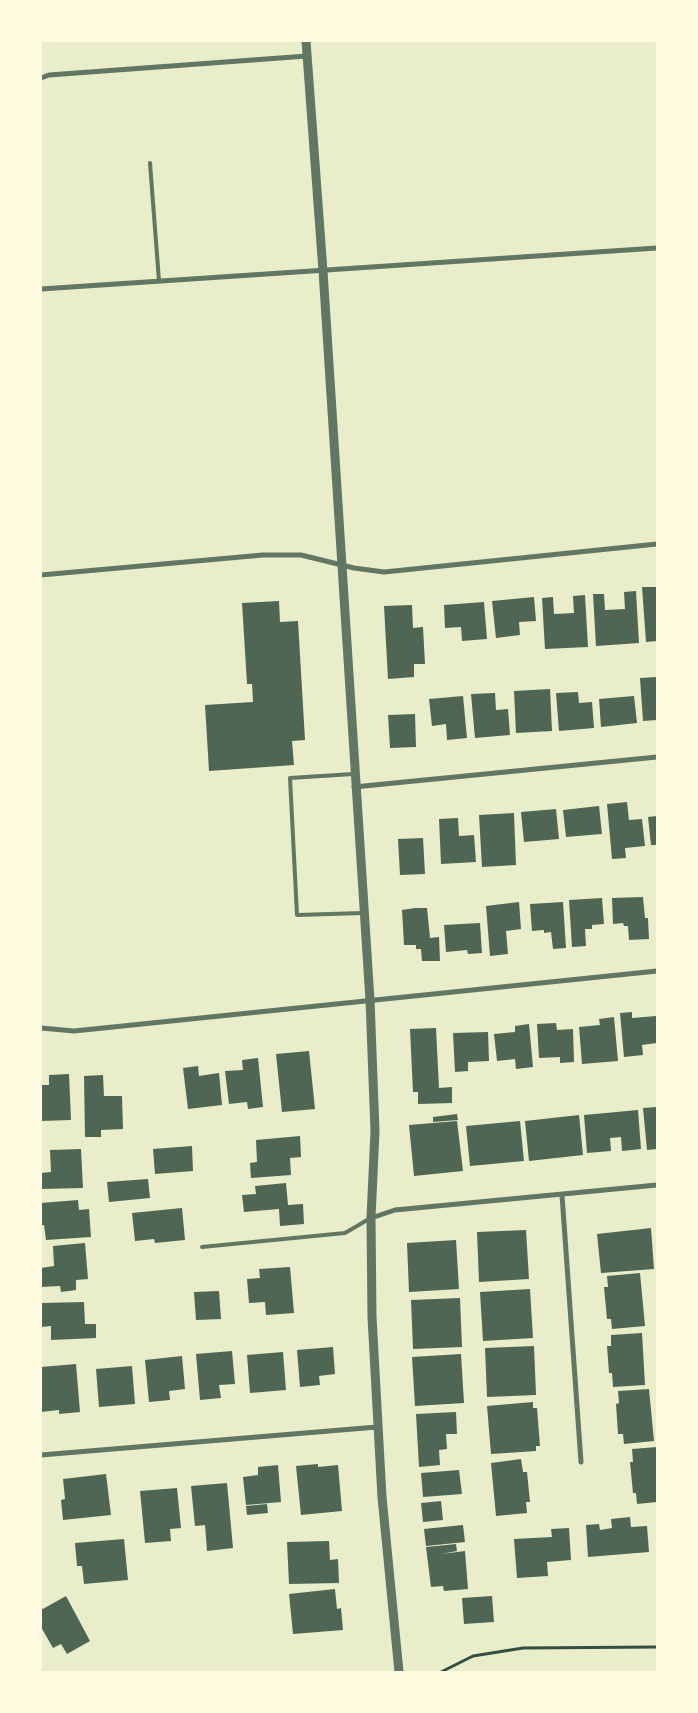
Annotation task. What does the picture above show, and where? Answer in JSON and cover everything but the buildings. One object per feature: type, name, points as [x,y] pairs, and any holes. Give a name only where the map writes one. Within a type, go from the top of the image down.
[{"type":"street","points":[[306,41],[323,271],[354,787],[370,1000],[375,1131],[371,1218],[372,1317],[377,1427],[399,1672]]},
{"type":"street","points":[[41,78],[307,56]]},
{"type":"street","points":[[41,289],[657,248]]},
{"type":"street","points":[[41,575],[263,555],[302,555],[384,572],[657,544]]},
{"type":"street","points":[[354,787],[657,757]]},
{"type":"street","points":[[41,1028],[74,1031],[657,971]]},
{"type":"street","points":[[371,1218],[395,1210],[657,1185]]},
{"type":"street","points":[[562,1194],[581,1462]]},
{"type":"street","points":[[41,1455],[377,1427]]},
{"type":"lane","points":[[150,164],[159,281]]},
{"type":"lane","points":[[354,774],[290,778],[297,915],[364,913]]},
{"type":"lane","points":[[202,1247],[345,1233],[371,1218]]},
{"type":"path","points":[[442,1672],[473,1656],[523,1648],[657,1647]]}]
